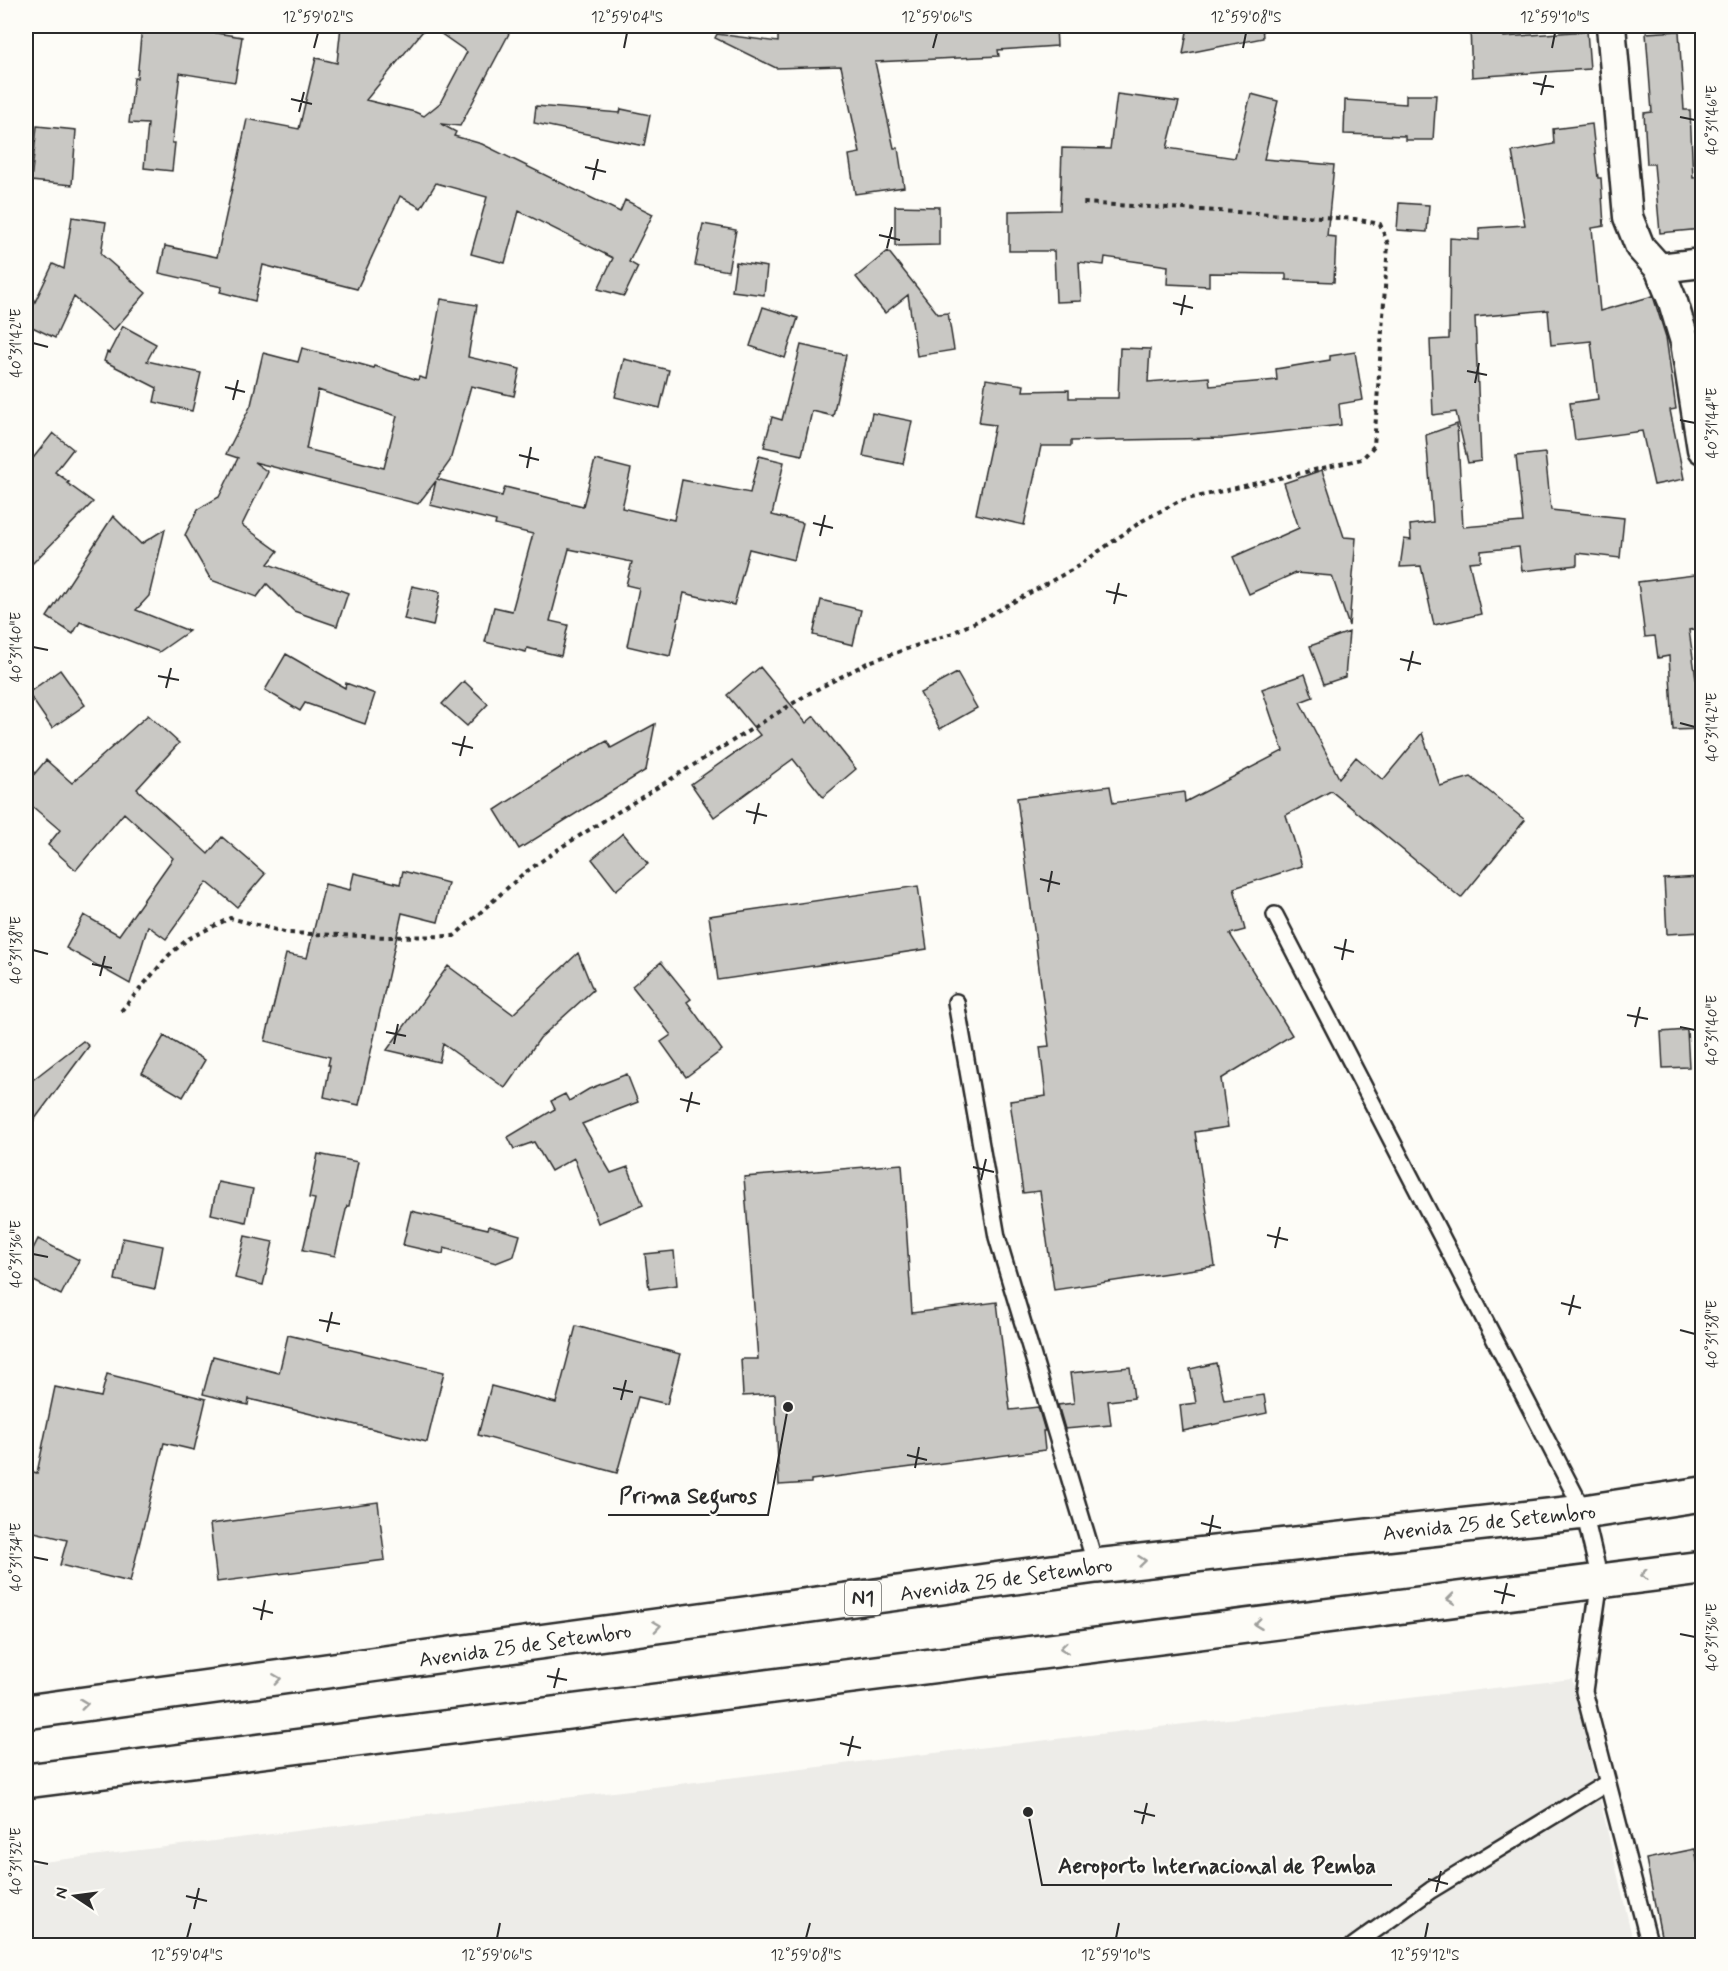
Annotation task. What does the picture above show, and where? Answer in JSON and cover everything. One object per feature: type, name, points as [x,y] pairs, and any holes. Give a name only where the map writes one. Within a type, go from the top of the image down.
[{"type":"highway","name":"Avenida 25 de Setembro","points":[[26,1712],[1096,1566],[1584,1512],[1702,1494]]},
{"type":"highway","points":[[26,1781],[1702,1568]]},
{"type":"street","points":[[1611,26],[1628,217],[1640,247],[1659,267],[1673,302],[1685,342],[1702,449]]},
{"type":"street","points":[[1659,267],[1702,262]]},
{"type":"lane","points":[[1275,915],[1584,1512],[1600,1580],[1584,1691],[1650,1946]]},
{"type":"lane","points":[[956,1002],[997,1237],[1096,1566]]},
{"type":"lane","points":[[1353,1946],[1431,1890],[1607,1783]]},
{"type":"path","points":[[121,1011],[169,956],[188,939],[230,918],[288,933],[388,937],[454,936],[523,874],[563,846],[808,694],[869,662],[950,634],[984,618],[1075,567],[1142,521],[1179,501],[1362,459],[1374,447],[1388,244],[1380,225],[1355,219],[1082,203]]},
{"type":"shaded area","points":[[1572,1679],[1634,1945],[26,1945],[26,1864],[892,1758]]},
{"type":"building","points":[[142,26],[184,26],[183,28],[242,37],[235,82],[180,73],[172,143],[175,143],[172,171],[144,168],[148,124],[129,123],[134,78],[137,78]]},
{"type":"building","points":[[341,26],[427,26],[366,100],[424,116],[440,103],[467,52],[430,26],[513,26],[460,126],[441,124],[456,132],[454,136],[482,144],[620,212],[625,200],[653,214],[629,262],[638,267],[624,296],[598,289],[613,258],[519,211],[505,263],[471,254],[487,197],[436,183],[421,208],[400,196],[357,289],[263,265],[255,301],[220,292],[222,287],[159,273],[165,246],[217,257],[247,119],[299,129],[316,58],[337,63]]},
{"type":"building","points":[[778,26],[1056,26],[1057,46],[998,50],[999,56],[875,62],[894,148],[898,148],[904,187],[855,194],[849,155],[860,153],[841,66],[776,68],[715,38],[717,34],[778,42]]},
{"type":"building","points":[[1188,26],[1262,26],[1263,38],[1183,54]]},
{"type":"building","points":[[1504,26],[1504,37],[1587,31],[1590,69],[1472,77],[1470,28]]},
{"type":"building","points":[[1679,31],[1684,110],[1690,110],[1693,178],[1702,177],[1702,229],[1660,233],[1654,164],[1647,164],[1644,113],[1652,112],[1646,33]]},
{"type":"building","points":[[1117,94],[1179,102],[1167,148],[1235,158],[1251,94],[1278,101],[1264,159],[1334,165],[1327,236],[1336,237],[1334,282],[1286,280],[1286,274],[1209,273],[1209,286],[1167,284],[1168,266],[1105,257],[1104,265],[1079,262],[1081,301],[1056,302],[1054,251],[1009,251],[1009,211],[1060,210],[1062,148],[1110,149]]},
{"type":"building","points":[[1406,95],[1436,95],[1433,140],[1405,140],[1405,136],[1344,134],[1345,100],[1406,104]]},
{"type":"building","points":[[536,106],[620,113],[621,109],[650,115],[644,146],[534,123]]},
{"type":"building","points":[[1592,124],[1598,178],[1601,178],[1604,226],[1592,228],[1600,311],[1653,296],[1666,337],[1676,409],[1670,410],[1684,479],[1654,485],[1642,431],[1575,440],[1570,403],[1598,399],[1591,341],[1551,345],[1548,310],[1475,317],[1481,461],[1468,463],[1456,412],[1433,415],[1430,340],[1449,339],[1450,238],[1479,240],[1479,228],[1525,225],[1512,152],[1554,144],[1553,129]]},
{"type":"building","points":[[37,126],[76,130],[72,185],[31,181]]},
{"type":"building","points":[[1399,203],[1429,205],[1427,232],[1397,230]]},
{"type":"building","points":[[895,206],[939,207],[939,245],[895,246]]},
{"type":"building","points":[[72,217],[106,222],[101,254],[146,293],[113,331],[74,297],[55,338],[26,324],[26,321],[53,264],[64,269]]},
{"type":"building","points":[[703,224],[736,230],[728,271],[695,265]]},
{"type":"building","points":[[888,251],[938,314],[948,313],[954,350],[917,356],[908,295],[885,313],[856,277]]},
{"type":"building","points":[[736,262],[767,267],[764,295],[732,291]]},
{"type":"building","points":[[441,299],[477,305],[468,357],[520,369],[514,396],[471,386],[450,461],[437,479],[502,496],[505,487],[583,506],[595,460],[631,469],[622,508],[674,520],[682,480],[750,493],[759,456],[784,462],[772,515],[803,523],[794,560],[749,549],[734,605],[684,593],[670,656],[627,646],[639,588],[626,585],[632,562],[569,549],[550,621],[568,625],[561,656],[527,648],[526,652],[485,642],[494,607],[512,611],[533,534],[495,525],[496,521],[430,505],[436,481],[418,504],[254,462],[268,472],[242,525],[278,551],[268,564],[348,593],[337,626],[294,611],[267,584],[257,597],[211,580],[185,535],[198,509],[219,497],[238,458],[226,454],[251,405],[263,353],[298,362],[302,348],[374,368],[375,366],[418,380],[419,377],[426,379]],"holes":[[[318,390],[397,416],[384,468],[306,449]]]},
{"type":"building","points":[[763,307],[798,318],[785,358],[750,346]]},
{"type":"building","points":[[123,326],[156,344],[147,361],[201,373],[192,411],[154,402],[157,388],[104,361]]},
{"type":"building","points":[[801,345],[846,355],[833,416],[812,411],[802,455],[764,447],[772,417],[782,420]]},
{"type":"building","points":[[1120,348],[1150,349],[1148,382],[1209,377],[1210,386],[1277,380],[1276,369],[1330,360],[1330,356],[1355,352],[1363,400],[1339,404],[1341,425],[1224,438],[1071,441],[1071,446],[1041,446],[1024,525],[976,514],[995,425],[979,423],[986,379],[1024,385],[1023,391],[1069,390],[1069,398],[1118,398]]},
{"type":"building","points":[[624,359],[669,370],[660,408],[615,397]]},
{"type":"building","points":[[872,413],[912,421],[903,464],[863,456]]},
{"type":"building","points":[[1457,424],[1463,527],[1523,522],[1516,456],[1545,453],[1551,510],[1624,518],[1620,558],[1577,553],[1577,565],[1522,571],[1519,547],[1481,551],[1481,561],[1469,562],[1481,614],[1434,625],[1421,566],[1400,567],[1404,539],[1411,540],[1410,525],[1433,522],[1426,435]]},
{"type":"building","points":[[53,433],[73,449],[55,472],[93,502],[26,570],[26,467]]},
{"type":"building","points":[[1322,470],[1344,537],[1356,538],[1349,626],[1332,576],[1295,573],[1249,594],[1233,557],[1299,528],[1284,483]]},
{"type":"building","points":[[113,516],[141,544],[165,529],[149,596],[136,610],[189,631],[159,652],[80,622],[73,634],[47,617]]},
{"type":"building","points":[[1702,574],[1702,628],[1689,630],[1696,679],[1702,679],[1702,729],[1673,730],[1669,656],[1658,658],[1655,636],[1645,637],[1638,582]]},
{"type":"building","points":[[412,586],[440,592],[433,626],[404,619]]},
{"type":"building","points":[[821,600],[861,610],[853,645],[813,635]]},
{"type":"building","points":[[1349,632],[1345,677],[1324,684],[1310,646]]},
{"type":"building","points":[[286,654],[345,688],[346,683],[375,694],[365,724],[305,703],[300,711],[265,690]]},
{"type":"building","points":[[760,667],[806,723],[814,716],[856,769],[823,797],[793,759],[714,817],[691,784],[760,735],[727,695]]},
{"type":"building","points":[[60,670],[85,705],[52,728],[28,693]]},
{"type":"building","points":[[957,673],[977,708],[940,729],[920,693]]},
{"type":"building","points":[[1305,674],[1313,697],[1300,702],[1339,778],[1356,757],[1383,780],[1422,733],[1440,786],[1471,777],[1525,820],[1461,898],[1331,791],[1286,815],[1302,866],[1234,888],[1245,930],[1230,934],[1292,1035],[1221,1079],[1228,1127],[1195,1132],[1215,1266],[1054,1290],[1040,1191],[1023,1193],[1010,1101],[1046,1096],[1040,1047],[1049,1046],[1017,798],[1110,786],[1113,803],[1184,792],[1185,802],[1283,751],[1262,689]]},
{"type":"building","points":[[464,681],[488,704],[467,726],[442,704]]},
{"type":"building","points":[[148,715],[179,743],[137,789],[208,854],[222,837],[265,874],[237,907],[207,882],[166,939],[148,926],[130,984],[66,948],[84,915],[119,935],[173,858],[124,813],[76,870],[48,845],[60,830],[26,801],[26,784],[46,760],[72,783]]},
{"type":"building","points":[[655,724],[646,770],[519,849],[495,810],[569,762],[607,741],[611,748]]},
{"type":"building","points":[[623,833],[648,864],[616,890],[592,859]]},
{"type":"building","points":[[403,871],[448,883],[438,922],[402,913],[359,1105],[324,1097],[330,1057],[265,1041],[286,954],[307,958],[325,884],[350,890],[354,873],[400,884]]},
{"type":"building","points":[[1702,877],[1702,932],[1667,934],[1664,879]]},
{"type":"building","points":[[918,886],[927,949],[718,980],[709,916]]},
{"type":"building","points":[[578,953],[593,990],[540,1038],[505,1088],[443,1044],[439,1062],[387,1050],[448,966],[513,1014]]},
{"type":"building","points":[[661,962],[691,999],[687,1002],[722,1050],[686,1077],[661,1042],[671,1035],[632,986]]},
{"type":"building","points":[[1687,1030],[1689,1067],[1663,1068],[1661,1032]]},
{"type":"building","points":[[164,1036],[205,1060],[183,1097],[142,1073]]},
{"type":"building","points":[[83,1041],[89,1046],[26,1131],[26,1085]]},
{"type":"building","points":[[627,1074],[638,1102],[582,1124],[611,1173],[628,1167],[643,1205],[598,1223],[574,1158],[551,1171],[534,1142],[514,1149],[508,1137],[555,1109],[551,1101],[565,1094],[569,1101],[589,1089]]},
{"type":"building","points":[[318,1154],[358,1162],[335,1256],[303,1250],[315,1199],[309,1198]]},
{"type":"building","points":[[902,1164],[912,1313],[997,1302],[1010,1410],[1038,1407],[1045,1431],[1043,1431],[1045,1450],[811,1480],[811,1483],[779,1485],[775,1394],[743,1396],[741,1359],[758,1359],[744,1177]]},
{"type":"building","points":[[218,1182],[253,1189],[246,1222],[211,1214]]},
{"type":"building","points":[[411,1211],[488,1229],[489,1226],[520,1235],[514,1256],[496,1263],[444,1248],[443,1254],[403,1245]]},
{"type":"building","points":[[245,1236],[273,1242],[263,1285],[235,1278]]},
{"type":"building","points":[[123,1238],[163,1246],[155,1289],[115,1280]]},
{"type":"building","points":[[38,1239],[79,1260],[61,1295],[26,1277],[26,1263]]},
{"type":"building","points":[[674,1251],[677,1285],[649,1289],[645,1254]]},
{"type":"building","points":[[576,1326],[680,1354],[667,1404],[638,1397],[617,1473],[478,1435],[491,1386],[556,1403]]},
{"type":"building","points":[[288,1335],[444,1372],[427,1442],[249,1399],[248,1405],[203,1394],[213,1356],[279,1373]]},
{"type":"building","points":[[1216,1363],[1224,1400],[1264,1395],[1267,1413],[1183,1431],[1180,1405],[1196,1403],[1190,1369]]},
{"type":"building","points":[[1130,1367],[1134,1398],[1108,1401],[1111,1425],[1065,1429],[1058,1405],[1074,1403],[1070,1373]]},
{"type":"building","points":[[107,1374],[206,1399],[194,1450],[164,1443],[130,1582],[60,1565],[67,1540],[26,1530],[26,1470],[37,1473],[55,1387],[101,1397]]},
{"type":"building","points":[[378,1502],[385,1560],[217,1582],[210,1524]]},
{"type":"building","points":[[1695,1849],[1702,1887],[1702,1946],[1663,1946],[1646,1859]]},
{"type":"place","name":"Prima Seguros","points":[[788,1407]]},
{"type":"place","name":"Aeroporto Internacional de Pemba","points":[[1028,1812]]}]
